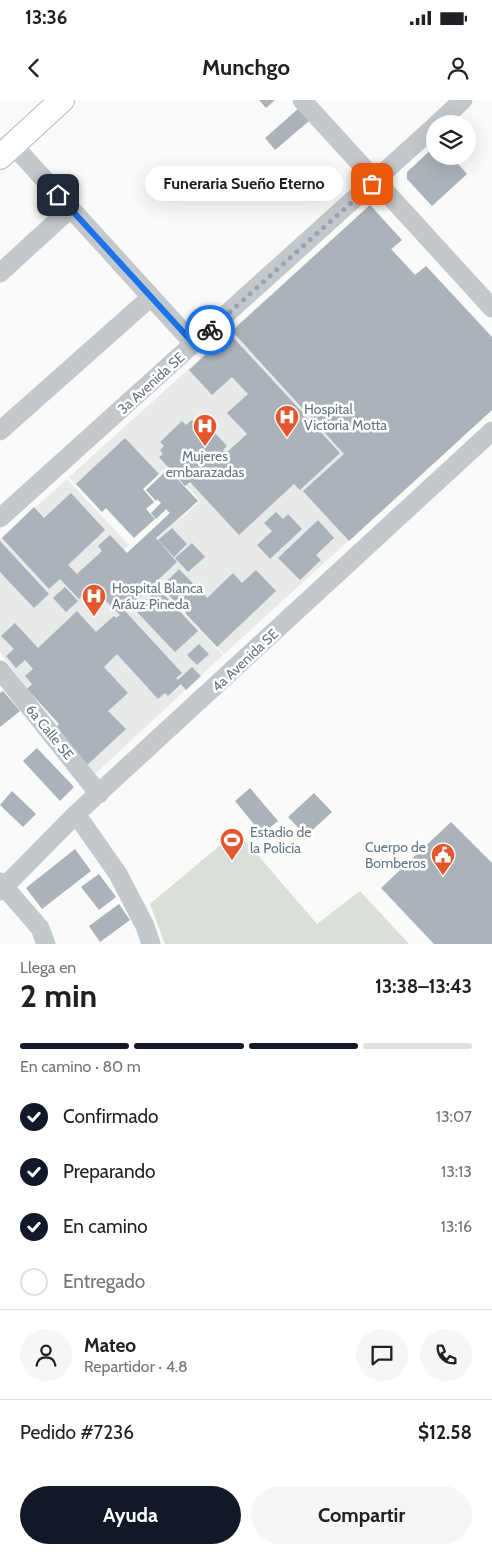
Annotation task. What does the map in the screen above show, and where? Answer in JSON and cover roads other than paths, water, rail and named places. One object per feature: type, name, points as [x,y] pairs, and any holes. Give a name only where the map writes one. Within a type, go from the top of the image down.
[{"type":"main road","points":[[6,151],[62,100]]},
{"type":"street","points":[[302,100],[492,308]]},
{"type":"street","name":"3a Avenida SE","points":[[447,115],[463,100]]},
{"type":"street","name":"3a Avenida SE","points":[[0,518],[426,134]]},
{"type":"street","points":[[6,151],[71,208],[194,344]]},
{"type":"street","points":[[0,273],[71,208]]},
{"type":"street","points":[[0,431],[151,297]]},
{"type":"street","name":"4a Avenida SE","points":[[2,886],[76,814],[492,431]]},
{"type":"street","name":"6a Calle SE","points":[[0,670],[99,794]]},
{"type":"street","points":[[76,814],[118,874],[145,926],[150,944]]},
{"type":"street","points":[[2,886],[40,928],[46,944]]},
{"type":"place","name":"Funeraria Sueño Eterno","points":[[372,184]]},
{"type":"place","name":"Hospital Victoria Motta","points":[[287,438]]},
{"type":"place","name":"Mujeres embarazadas","points":[[205,447]]},
{"type":"place","name":"Hospital Blanca Aráuz Pineda","points":[[94,617]]},
{"type":"place","name":"Estadio de la Policía","points":[[232,861]]},
{"type":"place","name":"Cuerpo de Bomberos","points":[[443,876]]}]
